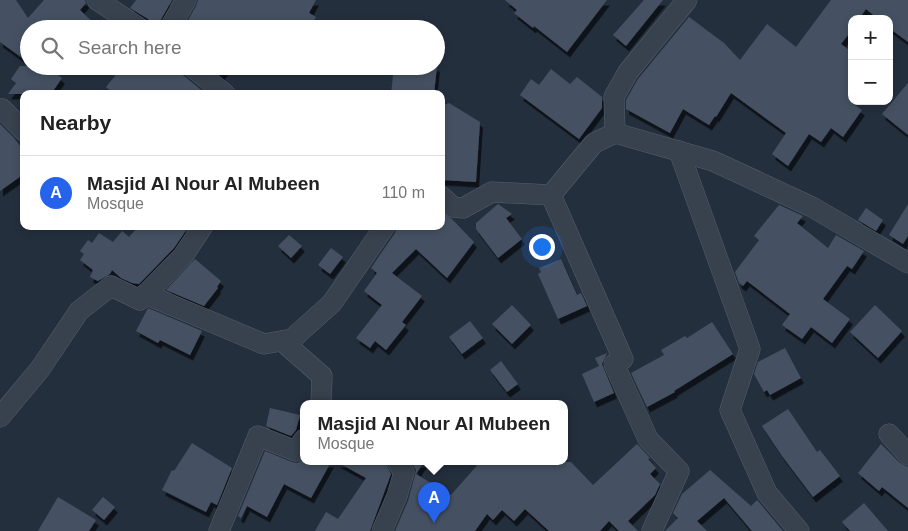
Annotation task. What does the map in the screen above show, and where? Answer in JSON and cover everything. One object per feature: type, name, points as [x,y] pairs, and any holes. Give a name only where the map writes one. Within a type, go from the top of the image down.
[{"type":"street","points":[[97,0],[127,20]]},
{"type":"street","points":[[174,20],[186,0]]},
{"type":"street","points":[[615,133],[614,97],[628,72],[687,0]]},
{"type":"street","points":[[202,75],[220,90]]},
{"type":"street","points":[[0,110],[2,109],[20,127]]},
{"type":"street","points":[[551,195],[594,143],[615,133],[713,161],[812,207],[908,264]]},
{"type":"street","points":[[679,152],[750,350],[730,410],[767,493],[798,531]]},
{"type":"street","points":[[445,199],[453,206],[463,208],[492,192],[551,195]]},
{"type":"street","points":[[551,195],[623,359],[614,364],[648,439],[680,471],[652,531]]},
{"type":"street","points":[[0,417],[40,369],[79,311],[111,286],[140,300],[183,256],[200,230]]},
{"type":"street","points":[[145,294],[264,344],[292,339],[332,302],[382,230]]},
{"type":"street","points":[[282,341],[322,376],[321,400]]},
{"type":"street","points":[[889,434],[908,455]]},
{"type":"street","points":[[218,531],[258,436],[296,451],[300,445]]},
{"type":"street","points":[[382,531],[397,496],[404,472],[399,465]]},
{"type":"building","points":[[0,0],[16,0],[28,18],[44,0],[85,0],[86,3],[80,10],[91,20],[20,20],[20,56],[0,42]]},
{"type":"building","points":[[136,0],[172,0],[161,20],[149,20],[130,8]]},
{"type":"building","points":[[198,0],[316,0],[309,13],[316,17],[314,20],[188,20]]},
{"type":"building","points":[[505,0],[607,0],[567,52],[514,13],[517,10]]},
{"type":"building","points":[[644,0],[663,0],[626,46],[613,35]]},
{"type":"building","points":[[831,0],[908,0],[908,42],[893,31],[893,15],[873,15],[866,9],[862,15],[848,15],[848,35],[841,44],[848,49],[848,105],[855,105],[862,110],[843,137],[831,128],[821,142],[809,134],[788,166],[772,154],[786,133],[731,93],[709,125],[683,109],[670,133],[626,109],[626,100],[638,79],[689,17],[724,43],[740,60],[767,24],[796,47]]},
{"type":"building","points":[[20,66],[20,75],[58,75],[62,78],[54,90],[20,90],[20,94],[8,94],[16,83],[11,79]]},
{"type":"building","points":[[551,69],[570,84],[577,77],[602,97],[602,108],[579,139],[520,95],[531,79],[539,85]]},
{"type":"building","points":[[116,75],[183,75],[201,90],[109,90],[106,87]]},
{"type":"building","points":[[393,75],[436,75],[434,90],[391,90]]},
{"type":"building","points":[[908,83],[908,135],[882,114],[890,105],[893,105],[893,101]]},
{"type":"building","points":[[449,103],[480,122],[476,182],[445,180],[445,104]]},
{"type":"building","points":[[0,124],[20,146],[20,177],[0,191]]},
{"type":"building","points":[[498,204],[512,214],[506,218],[522,239],[498,258],[476,229],[476,223]]},
{"type":"building","points":[[908,204],[908,236],[903,244],[889,235]]},
{"type":"building","points":[[779,205],[803,216],[797,223],[828,248],[836,235],[864,251],[852,269],[847,266],[823,299],[850,319],[832,343],[811,327],[802,339],[782,325],[790,314],[747,281],[743,286],[739,283],[735,272],[759,240],[754,236]]},
{"type":"building","points":[[866,208],[883,220],[876,231],[858,220]]},
{"type":"building","points":[[445,214],[451,218],[474,242],[447,278],[416,249],[392,273],[422,296],[402,322],[406,325],[386,350],[375,341],[370,348],[356,338],[382,305],[364,291],[377,273],[371,268],[396,230],[445,230]]},
{"type":"building","points":[[135,230],[186,230],[174,248],[139,284],[121,278],[112,270],[110,274],[98,281],[90,277],[93,270],[80,260],[84,254],[80,251],[88,240],[92,243],[99,233],[113,242],[122,231],[129,237]]},
{"type":"building","points":[[289,235],[302,246],[291,258],[278,246]]},
{"type":"building","points":[[331,248],[343,257],[330,274],[318,265]]},
{"type":"building","points":[[195,259],[221,281],[204,306],[166,290]]},
{"type":"building","points":[[561,259],[577,295],[581,293],[587,306],[558,319],[538,274],[541,272],[539,268]]},
{"type":"building","points":[[512,305],[531,325],[512,344],[492,324]]},
{"type":"building","points":[[875,305],[902,331],[878,358],[850,332]]},
{"type":"building","points":[[148,308],[202,331],[190,355],[160,340],[158,343],[136,331]]},
{"type":"building","points":[[470,321],[483,338],[462,354],[449,337]]},
{"type":"building","points":[[712,322],[733,354],[675,392],[647,407],[631,373],[664,355],[661,350],[685,336],[687,338]]},
{"type":"building","points":[[785,348],[801,378],[770,395],[767,390],[764,392],[754,374],[758,362]]},
{"type":"building","points":[[607,353],[602,364],[614,393],[594,402],[582,374],[599,366],[595,358]]},
{"type":"building","points":[[501,361],[518,384],[507,392],[490,370]]},
{"type":"building","points":[[270,408],[300,415],[296,430],[291,436],[266,426]]},
{"type":"building","points":[[788,409],[817,452],[820,450],[840,476],[813,497],[762,426]]},
{"type":"building","points":[[192,443],[232,468],[217,505],[211,502],[206,512],[162,490],[172,470],[174,471]]},
{"type":"building","points":[[637,444],[650,458],[648,459],[656,468],[650,474],[660,484],[655,495],[628,521],[638,531],[619,531],[609,521],[600,531],[549,531],[525,509],[514,521],[502,510],[493,520],[487,514],[475,531],[395,531],[408,501],[416,470],[413,465],[422,465],[416,474],[451,495],[477,465],[568,465],[568,462],[571,462],[593,485]]},
{"type":"building","points":[[881,444],[900,463],[908,467],[908,508],[882,487],[879,491],[858,473]]},
{"type":"building","points":[[265,451],[292,462],[300,461],[300,465],[329,465],[311,498],[284,484],[267,517],[247,506],[241,518],[238,516]]},
{"type":"building","points":[[342,465],[386,465],[391,474],[370,531],[315,531],[326,512],[338,519],[366,478]]},
{"type":"building","points":[[710,470],[751,506],[757,500],[783,531],[752,531],[724,498],[697,521],[707,531],[665,531],[678,518],[673,513],[682,494]]},
{"type":"building","points":[[58,497],[96,520],[89,531],[38,531]]},
{"type":"building","points":[[103,497],[115,507],[104,520],[92,510]]},
{"type":"building","points":[[864,503],[888,531],[850,531],[842,522]]},
{"type":"place","name":"Masjid Al Nour Al Mubeen","points":[[434,523]]}]
